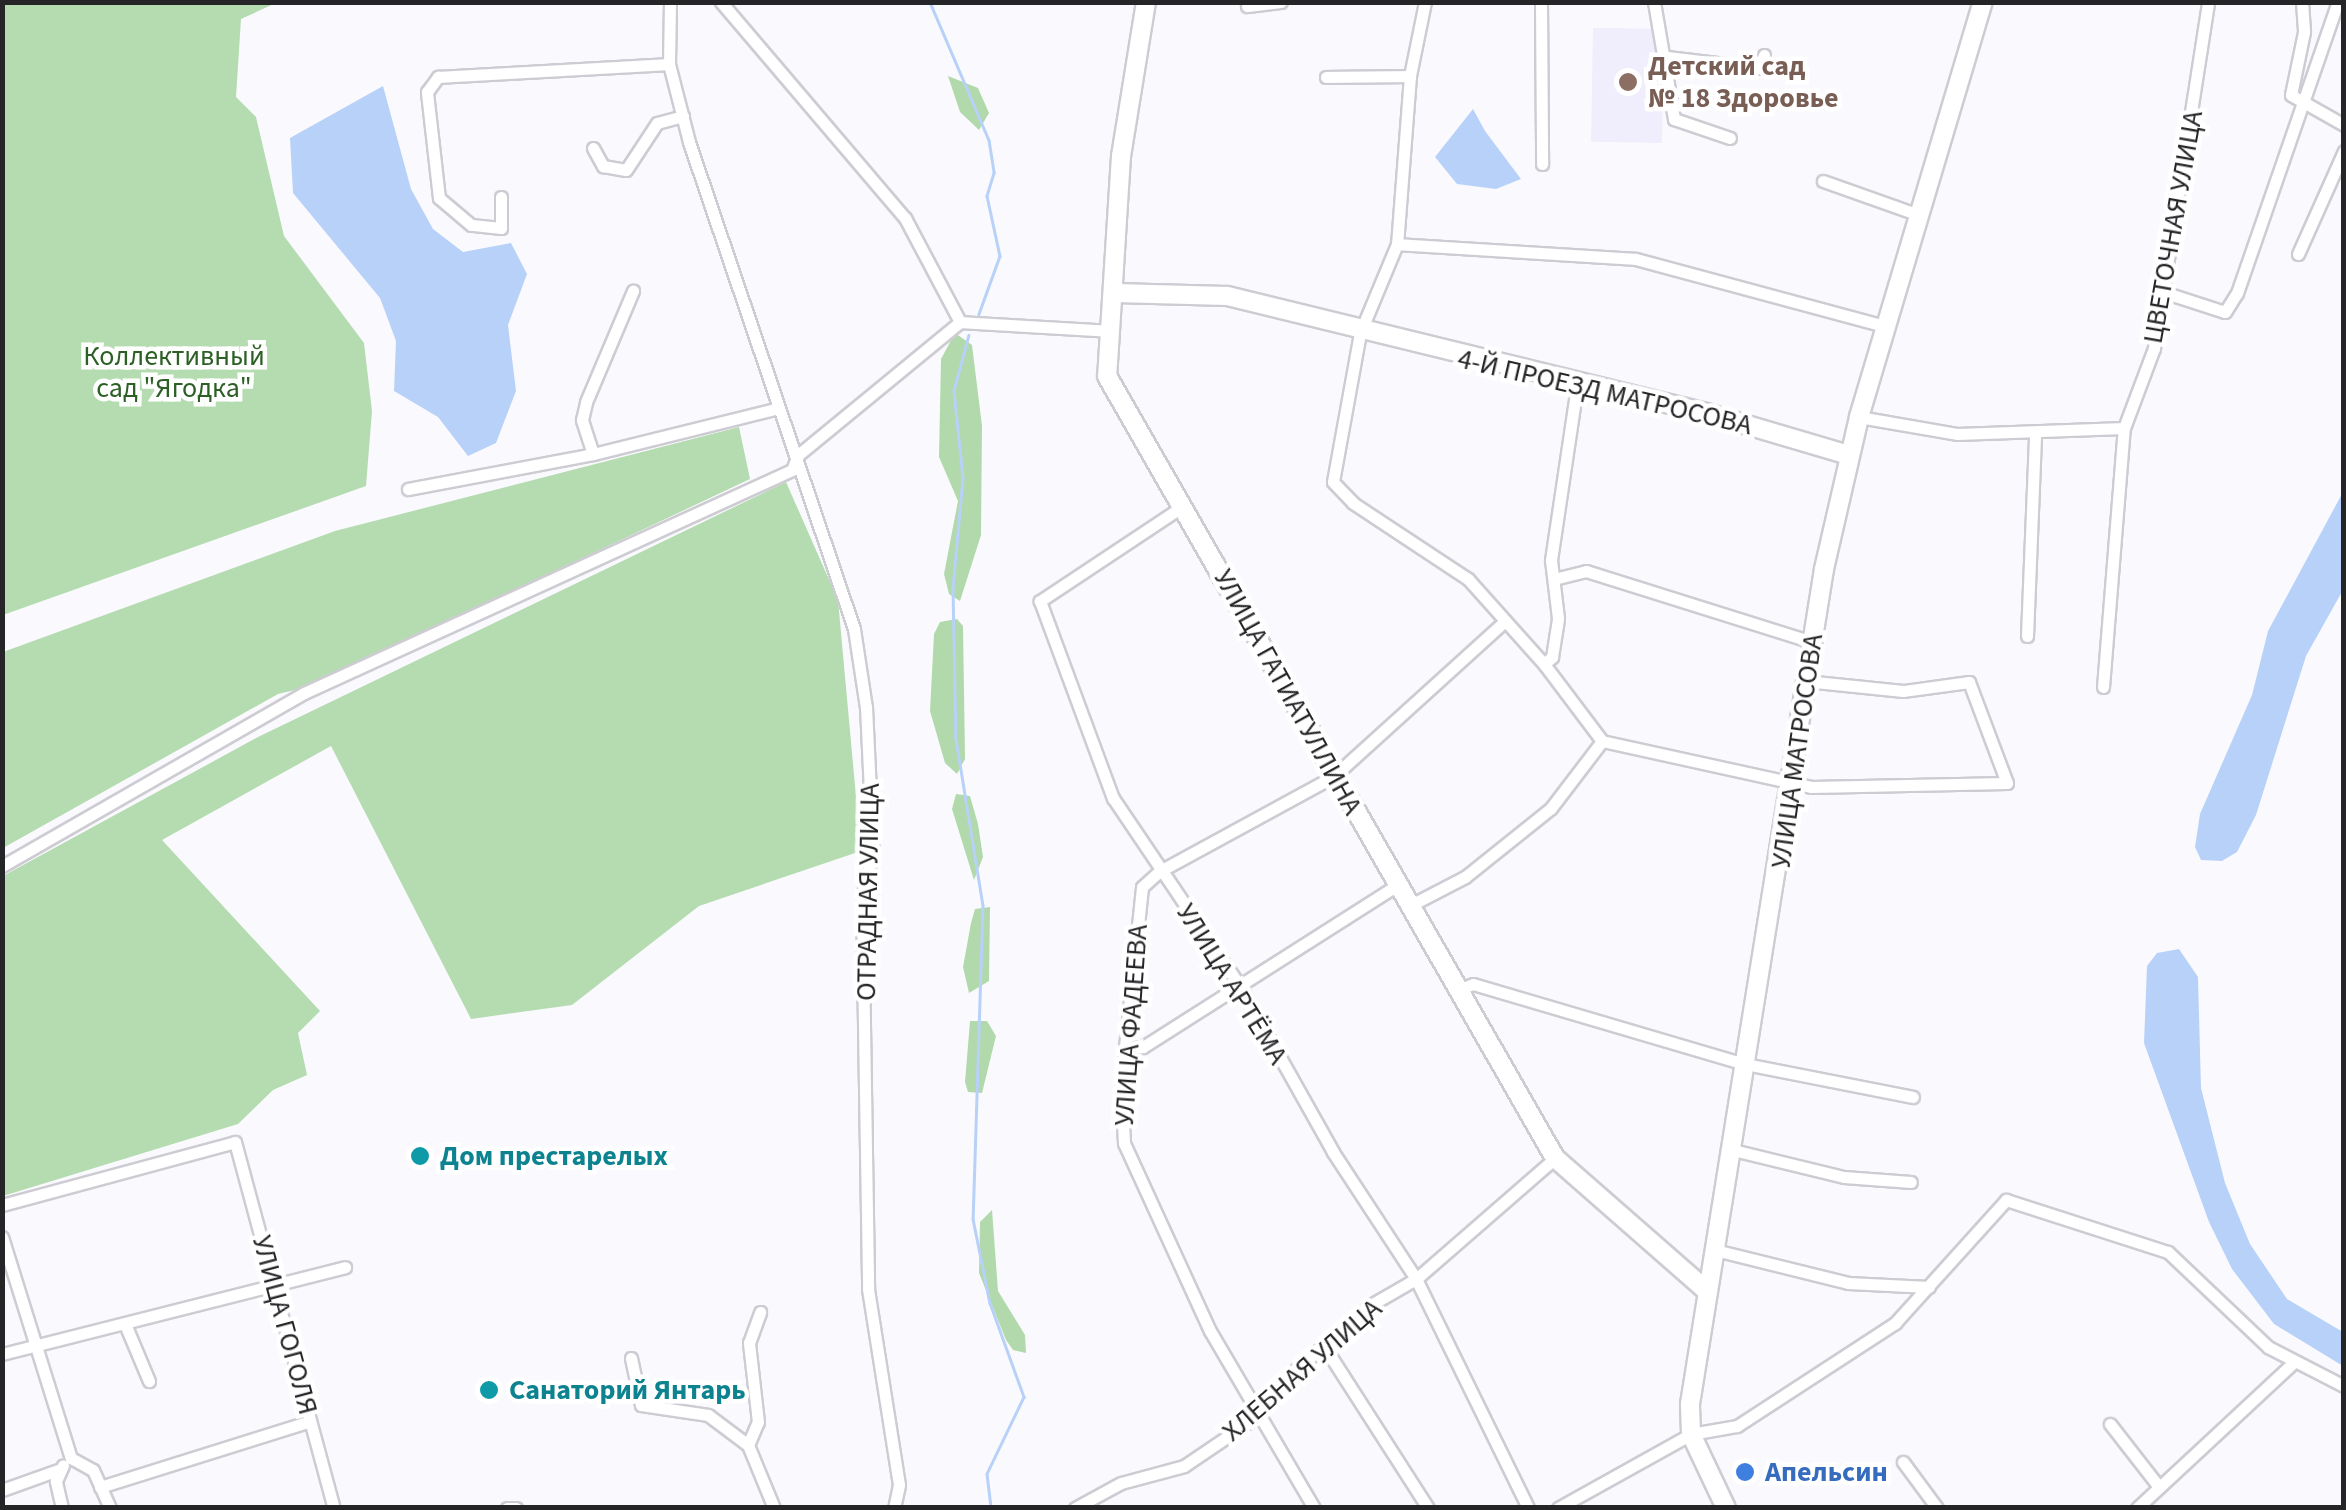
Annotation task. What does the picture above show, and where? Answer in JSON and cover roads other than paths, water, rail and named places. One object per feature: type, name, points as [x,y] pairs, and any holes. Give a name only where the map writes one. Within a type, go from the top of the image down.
[{"type":"street","name":"ОТРАДНАЯ УЛИЦА","points":[[670,2],[669,64],[683,116],[775,409],[798,455],[854,629],[866,707],[873,853],[862,897],[868,1289],[899,1485],[894,1508]]},
{"type":"street","points":[[721,2],[906,218],[960,322]]},
{"type":"street","name":"УЛИЦА ГАТИАТУЛЛИНА","points":[[1146,2],[1121,156],[1107,376],[1555,1158],[1708,1292]]},
{"type":"street","points":[[1247,6],[1281,2]]},
{"type":"street","points":[[1425,2],[1410,76],[1397,244],[1360,333],[1333,482],[1353,502],[1468,580],[1544,664],[1602,741],[1685,764],[1860,790],[2006,784],[1969,682],[1902,691],[1806,682]]},
{"type":"street","points":[[1541,2],[1542,164]]},
{"type":"street","points":[[1654,2],[1668,58],[1667,104],[1674,119],[1730,138]]},
{"type":"street","name":"УЛИЦА МАТРОСОВА","points":[[1691,1434],[1708,1292],[1794,780],[1812,642],[1849,455],[1916,214],[1982,2]]},
{"type":"street","name":"ЦВЕТОЧНАЯ УЛИЦА","points":[[2103,687],[2124,428],[2154,348],[2208,2]]},
{"type":"street","points":[[2302,2],[2304,32],[2290,83],[2300,105],[2344,125]]},
{"type":"street","points":[[2160,291],[2225,312],[2237,293],[2338,2]]},
{"type":"street","points":[[1668,58],[1758,68],[1764,55]]},
{"type":"street","points":[[501,196],[501,228],[471,225],[439,198],[428,92],[438,78],[669,64]]},
{"type":"street","points":[[1326,76],[1410,76]]},
{"type":"street","points":[[593,148],[603,166],[626,170],[658,123],[683,116]]},
{"type":"street","points":[[2298,254],[2344,151]]},
{"type":"street","points":[[1823,181],[1916,214]]},
{"type":"street","points":[[1397,244],[1636,258],[1885,326]]},
{"type":"street","points":[[593,454],[582,420],[586,402],[633,291]]},
{"type":"street","name":"4-Й ПРОЕЗД МАТРОСОВА","points":[[1115,293],[1227,296],[1360,333],[1706,413],[1849,455]]},
{"type":"street","points":[[2,866],[304,693],[651,539],[792,470],[798,455],[960,322],[1110,331]]},
{"type":"street","points":[[1544,664],[1552,658],[1558,618],[1558,578],[1551,560],[1578,386]]},
{"type":"street","points":[[408,489],[593,454],[775,409]]},
{"type":"street","points":[[1859,417],[1957,434],[2036,436],[2124,428]]},
{"type":"street","points":[[2027,636],[2036,436]]},
{"type":"street","name":"УЛИЦА АРТЁМА","points":[[1183,506],[1040,601],[1113,798],[1240,986],[1333,1152],[1416,1279],[1528,1508]]},
{"type":"street","points":[[1558,578],[1586,572],[1812,642]]},
{"type":"street","points":[[1160,871],[1334,776],[1504,622]]},
{"type":"street","points":[[1409,906],[1465,877],[1551,808],[1602,741]]},
{"type":"street","name":"УЛИЦА ФАДЕЕВА","points":[[1160,871],[1142,887],[1125,1048],[1120,1112],[1132,1168],[1254,1407],[1314,1508]]},
{"type":"street","points":[[1125,1048],[1143,1047],[1397,885]]},
{"type":"street","points":[[1458,990],[1473,984],[1744,1064],[1913,1097]]},
{"type":"street","name":"УЛИЦА ГОГОЛЯ","points":[[2,1205],[235,1142],[334,1508]]},
{"type":"street","points":[[1733,1150],[1844,1177],[1912,1182]]},
{"type":"street","name":"ХЛЕБНАЯ УЛИЦА","points":[[1075,1508],[1136,1477],[1184,1466],[1250,1422],[1254,1407],[1369,1306],[1416,1279],[1555,1158]]},
{"type":"street","points":[[1558,1508],[1691,1434],[1737,1426],[1895,1324],[2006,1200],[2168,1252],[2268,1348],[2344,1386]]},
{"type":"street","points":[[2,1237],[71,1458],[93,1470],[110,1508]]},
{"type":"street","points":[[1715,1250],[1848,1282],[1929,1287]]},
{"type":"street","points":[[2,1354],[346,1267]]},
{"type":"street","points":[[748,1445],[758,1422],[749,1344],[760,1312]]},
{"type":"street","points":[[125,1324],[149,1381]]},
{"type":"street","points":[[1324,1346],[1428,1508]]},
{"type":"street","points":[[631,1358],[641,1405],[708,1415],[748,1445],[774,1508]]},
{"type":"street","points":[[2137,1508],[2294,1362]]},
{"type":"street","points":[[100,1487],[310,1422]]},
{"type":"street","points":[[2110,1424],[2159,1487]]},
{"type":"street","points":[[1691,1434],[1726,1508]]},
{"type":"street","points":[[2,1490],[58,1470],[71,1458]]},
{"type":"street","points":[[1903,1462],[1937,1508]]},
{"type":"street","points":[[58,1470],[62,1508]]},
{"type":"street","points":[[507,1508],[516,1508]]},
{"type":"water","points":[[383,86],[411,189],[433,229],[463,252],[511,243],[527,274],[508,325],[516,391],[496,443],[468,456],[438,417],[394,391],[396,341],[380,298],[293,193],[290,138]]},
{"type":"water","points":[[1473,109],[1521,179],[1496,189],[1457,184],[1435,157]]},
{"type":"water","points":[[2343,492],[2343,590],[2306,656],[2256,815],[2237,852],[2222,861],[2201,860],[2195,847],[2200,814],[2252,695],[2268,631]]},
{"type":"water","points":[[2179,949],[2198,977],[2201,1088],[2225,1183],[2250,1244],[2287,1299],[2343,1332],[2343,1366],[2274,1324],[2232,1269],[2209,1222],[2144,1043],[2147,966],[2157,953]]},
{"type":"waterway","points":[[930,2],[989,140],[994,173],[987,196],[1000,256],[979,314]]},
{"type":"waterway","points":[[969,335],[954,391],[963,478],[953,588],[956,739],[983,905],[973,1219],[990,1303],[1024,1397],[987,1474],[991,1508]]},
{"type":"place","name":"Детский сад № 18 Здоровье","points":[[1628,82]]},
{"type":"place","name":"Дом престарелых","points":[[420,1156]]},
{"type":"place","name":"Санаторий Янтарь","points":[[489,1390]]},
{"type":"place","name":"Апельсин","points":[[1745,1472]]},
{"type":"park label","name":"Коллективный сад \"Ягодка\"","points":[[174,372]]}]
